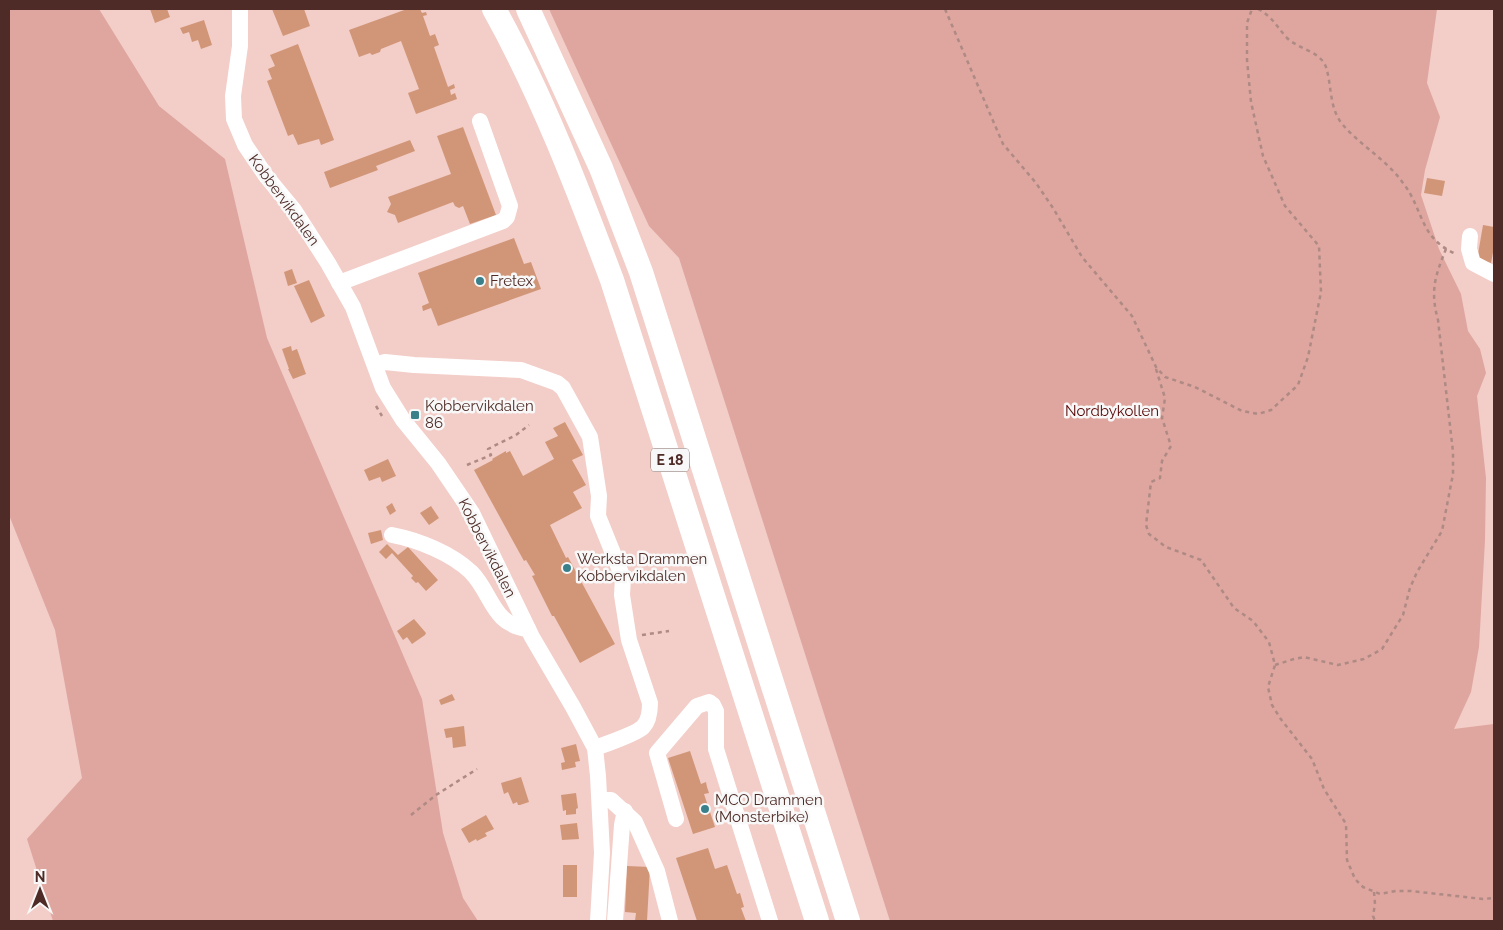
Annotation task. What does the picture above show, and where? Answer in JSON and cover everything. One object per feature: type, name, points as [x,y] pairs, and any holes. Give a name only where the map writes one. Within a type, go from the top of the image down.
[{"type":"highway","name":"E 18","points":[[494,9],[537,95],[565,159],[612,280],[817,921]]},
{"type":"highway","name":"E 18","points":[[528,9],[601,168],[640,272],[848,921]]},
{"type":"street","name":"Kobbervikdalen","points":[[240,9],[240,46],[233,96],[234,119],[238,132],[252,157],[294,210],[318,246],[353,306],[383,388],[418,441],[438,463],[472,513],[528,629],[595,748],[600,800],[602,853],[598,921]]},
{"type":"street","points":[[339,283],[503,221],[507,217],[510,206],[480,121]]},
{"type":"street","points":[[1470,236],[1469,249],[1473,262],[1494,274]]},
{"type":"street","points":[[374,365],[385,362],[521,370],[557,383],[563,388],[590,437],[599,496],[598,516],[623,578],[622,595],[629,640],[650,704],[650,714],[643,727],[622,738],[595,748]]},
{"type":"street","points":[[392,535],[411,538],[456,560],[474,577],[500,615],[509,624],[528,629]]},
{"type":"street","points":[[676,819],[657,753],[697,706],[709,702],[716,710],[716,749],[770,921]]},
{"type":"street","points":[[600,800],[611,800],[635,822],[657,870],[670,921]]},
{"type":"street","points":[[615,921],[622,825],[625,811]]},
{"type":"path","points":[[945,9],[1003,144],[1036,183],[1082,257],[1132,316],[1156,367],[1165,398],[1162,418],[1171,446],[1162,461],[1160,478],[1151,482],[1146,525],[1149,534],[1166,547],[1201,560],[1234,608],[1253,621],[1270,642],[1275,665],[1268,687],[1272,705],[1312,759],[1324,789],[1346,824],[1347,860],[1355,879],[1363,887],[1380,894],[1411,891],[1483,899],[1494,898]]},
{"type":"path","points":[[1156,367],[1165,377],[1195,388],[1242,411],[1258,414],[1271,410],[1298,385],[1308,357],[1321,292],[1319,246],[1285,206],[1263,156],[1250,102],[1247,22],[1252,9]]},
{"type":"path","points":[[1258,9],[1266,13],[1288,38],[1317,56],[1325,65],[1334,109],[1341,123],[1394,171],[1405,184],[1424,224],[1435,241],[1446,249],[1473,262]]},
{"type":"path","points":[[1275,665],[1304,657],[1338,665],[1364,659],[1382,649],[1403,615],[1410,588],[1417,572],[1442,531],[1453,474],[1453,452],[1438,320],[1434,304],[1436,275],[1446,249]]},
{"type":"path","points":[[467,465],[491,455],[488,449],[529,426]]},
{"type":"path","points":[[638,636],[668,631]]},
{"type":"path","points":[[411,815],[436,795],[477,769]]},
{"type":"path","points":[[1374,892],[1376,904],[1373,916],[1375,921]]},
{"type":"green space","points":[[9,9],[99,9],[159,106],[225,159],[267,338],[422,699],[443,833],[463,898],[478,921],[53,921],[27,839],[82,778],[55,630],[9,515]]},
{"type":"green space","name":"Nordbykollen","points":[[549,9],[1437,9],[1427,83],[1440,117],[1425,170],[1421,195],[1439,249],[1461,294],[1468,331],[1480,349],[1486,373],[1477,396],[1486,478],[1485,540],[1479,647],[1471,692],[1454,729],[1494,724],[1494,921],[890,921],[679,258],[649,226]]},
{"type":"building","points":[[150,9],[167,9],[170,17],[155,23]]},
{"type":"building","points":[[272,9],[304,9],[310,26],[283,36]]},
{"type":"building","points":[[407,9],[420,9],[422,13],[426,12],[427,15],[423,16],[430,36],[435,34],[439,45],[434,47],[448,87],[454,84],[455,88],[450,90],[451,95],[455,93],[457,99],[416,114],[408,93],[419,89],[401,41],[381,49],[380,52],[359,57],[349,30]]},
{"type":"building","points":[[204,20],[212,45],[201,49],[198,40],[192,42],[189,32],[183,34],[180,28]]},
{"type":"building","points":[[298,44],[334,140],[321,145],[319,139],[298,145],[293,134],[288,136],[267,81],[272,79],[268,69],[275,66],[270,55]]},
{"type":"building","points":[[463,127],[496,215],[470,224],[463,206],[459,208],[453,202],[398,223],[395,215],[387,212],[391,204],[388,197],[451,174],[437,136]]},
{"type":"building","points":[[410,140],[415,151],[376,166],[378,170],[330,188],[324,172]]},
{"type":"building","points":[[1427,178],[1445,181],[1442,196],[1424,193]]},
{"type":"building","points":[[1483,225],[1494,227],[1494,247],[1491,263],[1477,260]]},
{"type":"building","name":"Fretex","points":[[514,238],[524,264],[531,262],[541,289],[438,326],[431,308],[423,311],[422,306],[429,303],[418,273]]},
{"type":"building","points":[[292,269],[297,283],[288,286],[284,272]]},
{"type":"building","points":[[309,280],[325,316],[311,323],[294,286]]},
{"type":"building","points":[[291,346],[292,351],[297,349],[306,374],[293,379],[282,349]]},
{"type":"building","points":[[565,422],[583,455],[572,460],[586,485],[573,492],[582,508],[550,525],[566,558],[568,557],[615,644],[580,663],[554,616],[552,616],[532,576],[535,575],[526,560],[524,561],[474,470],[506,451],[506,453],[510,451],[523,476],[554,459],[545,442],[558,436],[553,428]]},
{"type":"building","points":[[388,459],[396,476],[382,482],[380,477],[369,481],[364,470]]},
{"type":"building","points":[[392,503],[396,511],[390,515],[386,507]]},
{"type":"building","points":[[431,506],[439,518],[429,525],[420,513]]},
{"type":"building","points":[[381,530],[383,540],[371,544],[368,533]]},
{"type":"building","points":[[387,544],[398,555],[408,547],[438,580],[426,591],[418,582],[416,583],[411,578],[413,576],[392,553],[386,559],[379,552]]},
{"type":"building","points":[[414,619],[426,633],[412,644],[407,637],[403,640],[397,631]]},
{"type":"building","points":[[452,694],[455,700],[441,705],[439,700]]},
{"type":"building","points":[[464,726],[466,746],[453,748],[452,737],[446,738],[444,729]]},
{"type":"building","points":[[576,744],[580,761],[575,762],[576,767],[562,770],[561,763],[565,762],[561,748]]},
{"type":"building","points":[[690,751],[701,784],[706,782],[709,793],[704,794],[715,827],[693,834],[668,758]]},
{"type":"building","points":[[521,777],[529,802],[520,805],[517,802],[513,804],[508,792],[504,794],[501,783]]},
{"type":"building","points":[[576,793],[578,808],[576,809],[576,814],[566,815],[566,810],[563,811],[561,795]]},
{"type":"building","points":[[486,815],[494,829],[485,833],[487,836],[469,843],[461,829]]},
{"type":"building","points":[[577,823],[579,839],[562,840],[560,825]]},
{"type":"building","points":[[708,848],[715,869],[727,865],[737,894],[740,893],[744,907],[741,908],[746,921],[697,921],[676,858]]},
{"type":"building","points":[[563,865],[577,865],[577,897],[563,897]]},
{"type":"building","points":[[627,866],[650,867],[647,921],[635,921],[636,913],[625,912]]},
{"type":"place","name":"Fretex","points":[[480,281]]},
{"type":"place","name":"Kobbervikdalen 86","points":[[415,415]]},
{"type":"place","name":"Werksta Drammen Kobbervikdalen","points":[[567,568]]},
{"type":"place","name":"MCO Drammen (Monsterbike)","points":[[705,809]]}]
